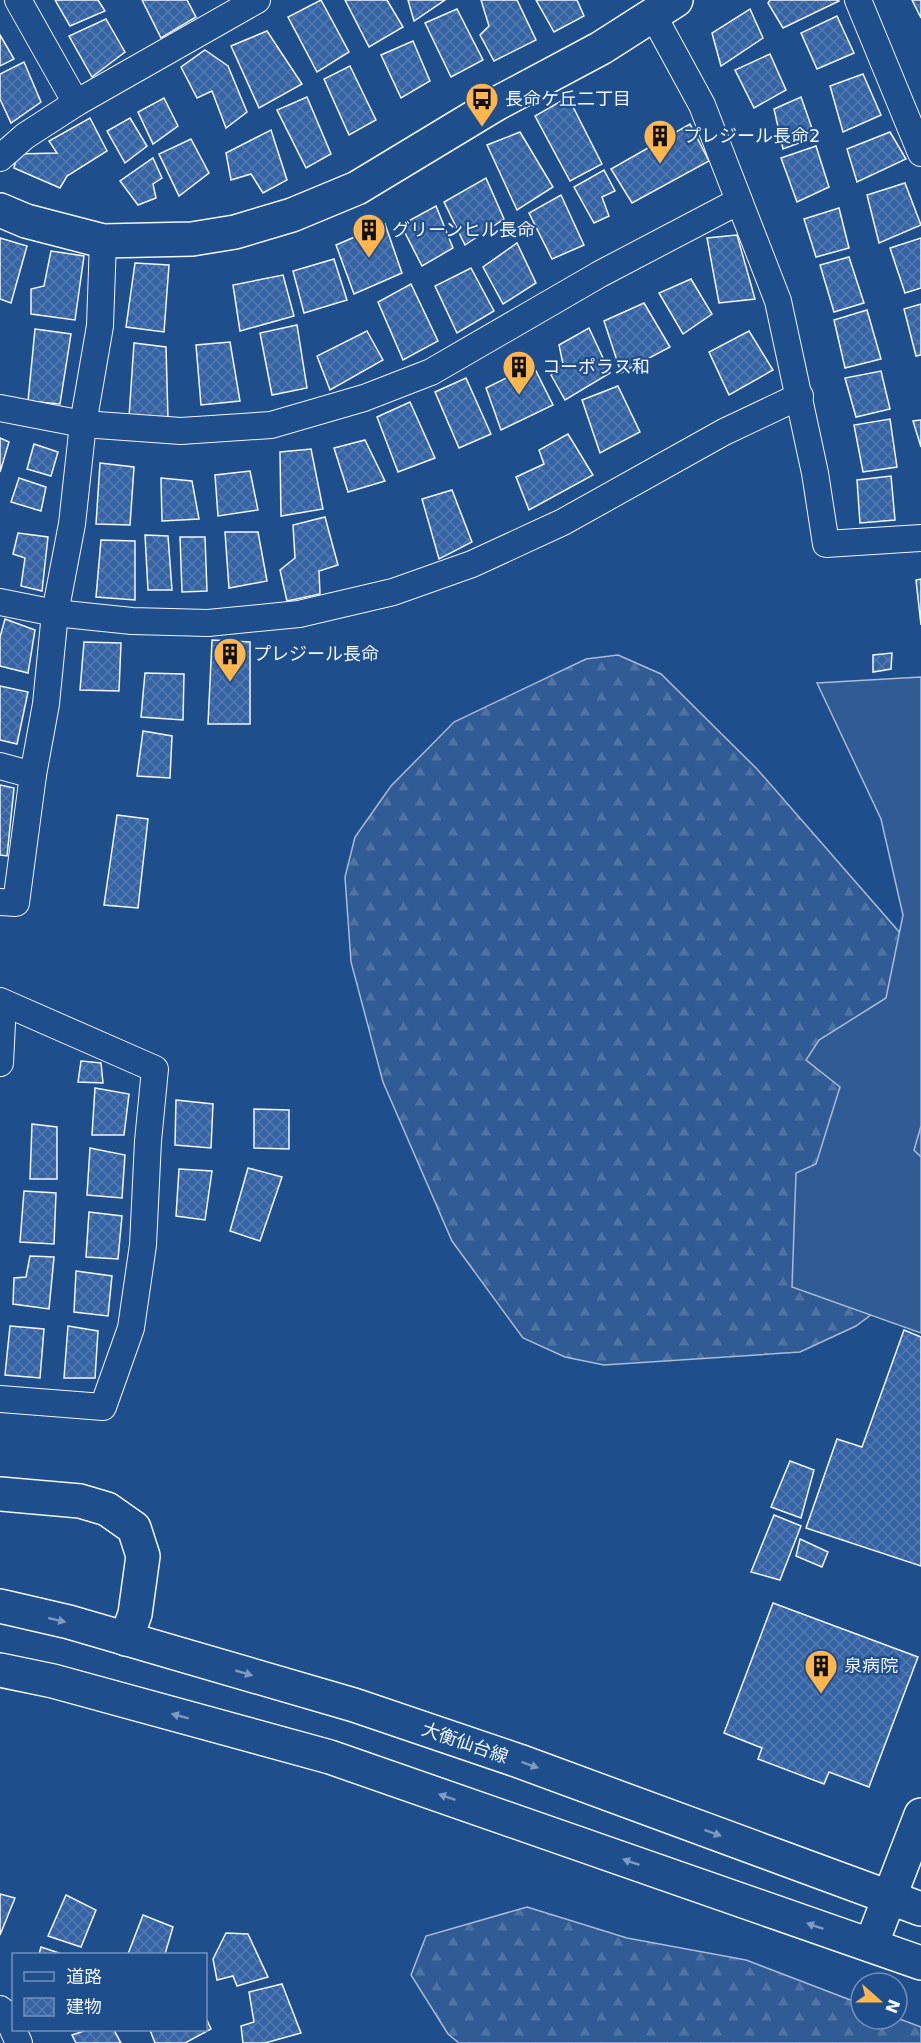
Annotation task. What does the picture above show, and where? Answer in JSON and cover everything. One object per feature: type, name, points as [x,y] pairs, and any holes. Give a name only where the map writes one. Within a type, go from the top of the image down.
[{"type":"main road","points":[[0,210],[26,221],[103,241],[192,239],[234,232],[291,215],[357,188],[496,104],[601,48],[665,7]]},
{"type":"main road","points":[[0,1494],[80,1501],[107,1509],[134,1528],[143,1556],[135,1614],[126,1639]]},
{"type":"main road","name":"大衡仙台線","points":[[0,1606],[69,1622],[354,1705],[519,1761],[921,1908]]},
{"type":"main road","points":[[0,1670],[65,1684],[330,1757],[921,1963]]},
{"type":"main road","points":[[871,1945],[921,1815]]},
{"type":"street","points":[[18,0],[76,103]]},
{"type":"street","points":[[0,158],[25,136],[232,6],[257,0]]},
{"type":"street","points":[[858,0],[921,153]]},
{"type":"street","points":[[665,7],[778,301],[800,396],[826,544],[921,538]]},
{"type":"street","points":[[0,408],[83,424],[181,430],[271,425],[364,398],[431,372],[600,274],[739,201]]},
{"type":"street","points":[[0,902],[16,903],[33,775],[46,704],[55,613],[72,524],[83,424],[100,326],[103,241]]},
{"type":"street","points":[[0,602],[55,613],[132,621],[208,623],[298,614],[393,591],[472,564],[563,522],[724,432],[800,396]]},
{"type":"street","points":[[0,766],[33,775]]},
{"type":"street","points":[[0,1063],[2,1002],[155,1069],[148,1141],[143,1245],[130,1328],[103,1407],[0,1399]]},
{"type":"street","points":[[0,2009],[6,2014],[12,2027]]},
{"type":"green space","points":[[618,655],[661,674],[757,769],[921,957],[921,1202],[880,1308],[856,1326],[800,1352],[604,1365],[565,1357],[523,1338],[452,1241],[383,1082],[351,962],[345,877],[355,837],[391,786],[454,722],[586,659]]},
{"type":"green space","points":[[527,1907],[627,1938],[746,1960],[849,1999],[849,2031],[909,2031],[909,2022],[921,2027],[921,2043],[459,2043],[448,2034],[411,1975],[426,1936]]},
{"type":"shaded area","points":[[921,677],[921,1126],[914,1150],[921,1157],[921,1333],[792,1287],[796,1173],[816,1164],[840,1087],[806,1060],[819,1040],[886,998],[903,915],[881,819],[817,683]]},
{"type":"building","points":[[55,0],[98,0],[105,11],[70,26]]},
{"type":"building","points":[[142,0],[187,0],[196,17],[161,38]]},
{"type":"building","points":[[321,0],[349,52],[317,72],[288,17]]},
{"type":"building","points":[[345,0],[387,0],[403,27],[369,47]]},
{"type":"building","points":[[408,0],[445,0],[414,21]]},
{"type":"building","points":[[481,0],[517,0],[536,40],[494,61],[480,35],[489,26]]},
{"type":"building","points":[[536,0],[577,0],[584,16],[554,32]]},
{"type":"building","points":[[770,0],[839,1],[783,28],[768,3]]},
{"type":"building","points":[[912,0],[921,0],[921,18]]},
{"type":"building","points":[[457,9],[483,60],[451,77],[425,23]]},
{"type":"building","points":[[750,9],[763,38],[721,66],[712,33]]},
{"type":"building","points":[[837,16],[854,53],[817,69],[801,33]]},
{"type":"building","points":[[106,19],[125,52],[92,77],[69,36]]},
{"type":"building","points":[[267,31],[302,84],[259,108],[231,46]]},
{"type":"building","points":[[0,35],[14,59],[0,66]]},
{"type":"building","points":[[413,41],[430,81],[401,98],[381,55]]},
{"type":"building","points":[[205,50],[228,66],[247,112],[226,128],[212,91],[197,98],[181,67]]},
{"type":"building","points":[[770,54],[786,90],[754,108],[735,70]]},
{"type":"building","points":[[24,62],[41,102],[11,123],[0,99],[0,74]]},
{"type":"building","points":[[350,66],[376,120],[349,135],[324,79]]},
{"type":"building","points":[[863,74],[881,115],[843,132],[830,86]]},
{"type":"building","points":[[307,97],[331,154],[306,168],[277,110]]},
{"type":"building","points":[[568,97],[602,164],[570,181],[535,116]]},
{"type":"building","points":[[801,97],[815,137],[783,149],[774,109]]},
{"type":"building","points":[[164,98],[178,126],[153,144],[138,112]]},
{"type":"building","points":[[90,118],[107,151],[67,176],[60,188],[14,168],[17,154],[57,153],[49,141]]},
{"type":"building","points":[[130,118],[147,146],[125,163],[107,131]]},
{"type":"building","name":"プレジール長命2","points":[[690,124],[709,161],[632,203],[611,169]]},
{"type":"building","points":[[271,130],[287,180],[263,193],[251,174],[231,180],[226,153]]},
{"type":"building","points":[[520,132],[553,187],[517,210],[487,145]]},
{"type":"building","points":[[890,132],[906,159],[857,182],[847,149]]},
{"type":"building","points":[[191,139],[209,173],[179,196],[159,154]]},
{"type":"building","points":[[816,146],[829,187],[797,202],[781,158]]},
{"type":"building","points":[[153,158],[162,178],[153,184],[156,198],[138,205],[120,181]]},
{"type":"building","points":[[604,170],[615,191],[602,197],[609,216],[594,223],[574,187]]},
{"type":"building","points":[[486,178],[504,219],[465,245],[444,202]]},
{"type":"building","points":[[905,183],[921,225],[879,243],[867,195]]},
{"type":"building","points":[[561,195],[584,245],[552,259],[529,213]]},
{"type":"building","points":[[436,206],[453,248],[422,266],[401,225]]},
{"type":"building","points":[[839,208],[849,248],[816,257],[804,219]]},
{"type":"building","name":"グリーンヒル長命","points":[[385,224],[402,273],[354,294],[336,245]]},
{"type":"building","points":[[737,235],[755,299],[719,303],[707,238]]},
{"type":"building","points":[[0,238],[27,246],[11,303],[0,299]]},
{"type":"building","points":[[921,238],[921,288],[905,293],[890,248]]},
{"type":"building","points":[[517,243],[536,283],[503,304],[483,267]]},
{"type":"building","points":[[51,251],[84,256],[75,320],[31,314],[31,289],[44,286]]},
{"type":"building","points":[[849,257],[864,303],[834,312],[820,265]]},
{"type":"building","points":[[334,259],[347,300],[304,313],[293,271]]},
{"type":"building","points":[[135,263],[169,265],[164,332],[126,327]]},
{"type":"building","points":[[471,268],[494,311],[457,333],[435,286]]},
{"type":"building","points":[[283,275],[294,316],[240,331],[233,285]]},
{"type":"building","points":[[691,279],[712,314],[683,334],[659,293]]},
{"type":"building","points":[[411,284],[438,341],[403,360],[378,302]]},
{"type":"building","points":[[644,303],[670,347],[621,373],[604,321]]},
{"type":"building","points":[[921,304],[921,355],[916,356],[904,309]]},
{"type":"building","points":[[867,310],[881,359],[845,368],[834,320]]},
{"type":"building","points":[[297,325],[307,388],[272,395],[260,333]]},
{"type":"building","points":[[589,328],[610,373],[565,400],[551,375],[563,364],[559,345]]},
{"type":"building","points":[[35,329],[71,334],[60,404],[28,401]]},
{"type":"building","points":[[367,331],[383,360],[330,390],[317,356]]},
{"type":"building","points":[[749,331],[773,370],[729,395],[709,352]]},
{"type":"building","points":[[230,342],[240,401],[201,405],[196,345]]},
{"type":"building","points":[[134,343],[166,347],[168,419],[129,417]]},
{"type":"building","name":"コーポラス和","points":[[533,365],[553,405],[501,430],[486,388]]},
{"type":"building","points":[[881,371],[890,409],[856,417],[845,378]]},
{"type":"building","points":[[466,378],[491,434],[459,448],[435,392]]},
{"type":"building","points":[[618,386],[640,432],[600,453],[582,400]]},
{"type":"building","points":[[410,402],[435,458],[398,472],[377,417]]},
{"type":"building","points":[[890,419],[897,467],[863,472],[854,425]]},
{"type":"building","points":[[921,420],[921,447],[913,421]]},
{"type":"building","points":[[568,434],[593,475],[529,510],[516,477],[544,464],[539,450]]},
{"type":"building","points":[[0,438],[9,442],[0,472]]},
{"type":"building","points":[[365,440],[385,481],[348,492],[334,448]]},
{"type":"building","points":[[34,444],[58,452],[51,476],[27,469]]},
{"type":"building","points":[[311,449],[323,509],[281,516],[280,452]]},
{"type":"building","points":[[100,463],[134,467],[130,525],[96,524]]},
{"type":"building","points":[[250,471],[258,510],[218,516],[215,475]]},
{"type":"building","points":[[891,476],[895,520],[860,523],[857,480]]},
{"type":"building","points":[[19,478],[46,487],[41,511],[11,502]]},
{"type":"building","points":[[161,478],[192,481],[199,519],[162,521]]},
{"type":"building","points":[[452,490],[472,542],[439,559],[422,499]]},
{"type":"building","points":[[325,517],[338,565],[319,571],[320,594],[287,601],[280,570],[295,558],[293,525]]},
{"type":"building","points":[[225,532],[258,532],[267,581],[229,588]]},
{"type":"building","points":[[18,533],[48,537],[42,591],[21,586],[25,558],[13,554]]},
{"type":"building","points":[[145,535],[168,536],[172,590],[148,590]]},
{"type":"building","points":[[180,537],[205,537],[207,591],[182,592]]},
{"type":"building","points":[[101,540],[135,541],[135,600],[96,597]]},
{"type":"building","points":[[921,579],[921,625],[916,580]]},
{"type":"building","points":[[5,619],[35,630],[28,673],[0,666],[0,637]]},
{"type":"building","name":"プレジール長命","points":[[212,640],[250,642],[250,724],[208,724]]},
{"type":"building","points":[[84,642],[121,643],[119,691],[80,690]]},
{"type":"building","points":[[892,653],[891,669],[873,672],[873,655]]},
{"type":"building","points":[[145,673],[184,674],[183,720],[141,717]]},
{"type":"building","points":[[0,686],[28,692],[17,744],[0,740]]},
{"type":"building","points":[[143,731],[172,736],[170,778],[137,776]]},
{"type":"building","points":[[0,785],[14,788],[7,856],[0,855]]},
{"type":"building","points":[[117,815],[148,819],[138,908],[104,905]]},
{"type":"building","points":[[81,1061],[101,1063],[103,1083],[78,1082]]},
{"type":"building","points":[[95,1088],[129,1094],[124,1135],[92,1135]]},
{"type":"building","points":[[176,1100],[213,1104],[211,1148],[175,1145]]},
{"type":"building","points":[[254,1109],[289,1110],[289,1149],[254,1148]]},
{"type":"building","points":[[32,1124],[57,1127],[57,1179],[30,1179]]},
{"type":"building","points":[[90,1148],[125,1155],[122,1198],[87,1195]]},
{"type":"building","points":[[248,1168],[282,1177],[260,1241],[230,1231]]},
{"type":"building","points":[[179,1169],[212,1171],[205,1220],[176,1216]]},
{"type":"building","points":[[24,1191],[56,1193],[54,1244],[20,1242]]},
{"type":"building","points":[[89,1212],[122,1216],[118,1259],[86,1257]]},
{"type":"building","points":[[30,1256],[54,1257],[49,1309],[13,1304],[14,1278],[26,1277]]},
{"type":"building","points":[[76,1271],[112,1276],[108,1316],[74,1312]]},
{"type":"building","points":[[10,1326],[44,1329],[40,1378],[5,1375]]},
{"type":"building","points":[[68,1326],[98,1331],[95,1378],[64,1378]]},
{"type":"building","points":[[904,1330],[921,1337],[921,1566],[806,1528],[837,1439],[862,1447]]},
{"type":"building","points":[[790,1461],[814,1470],[801,1518],[771,1507]]},
{"type":"building","points":[[774,1515],[801,1526],[780,1580],[751,1572]]},
{"type":"building","points":[[800,1539],[828,1552],[822,1567],[796,1556]]},
{"type":"building","name":"泉病院","points":[[773,1603],[918,1657],[869,1787],[829,1772],[824,1784],[758,1759],[762,1748],[724,1733]]},
{"type":"building","points":[[0,1894],[15,1898],[0,1935]]},
{"type":"building","points":[[66,1895],[96,1910],[81,1947],[48,1936]]},
{"type":"building","points":[[143,1915],[173,1927],[165,1953],[128,1953]]},
{"type":"building","points":[[226,1933],[248,1934],[268,1977],[237,1986],[233,1976],[217,1980],[213,1959]]},
{"type":"building","points":[[41,1947],[59,1953],[39,1953]]},
{"type":"building","points":[[282,1984],[301,2033],[265,2043],[243,2043],[241,2026],[254,2022],[249,1992]]},
{"type":"building","points":[[207,2020],[211,2029],[185,2043],[155,2043],[150,2031],[207,2031]]},
{"type":"building","points":[[84,2031],[115,2031],[121,2043],[76,2043],[72,2035]]},
{"type":"place","name":"長命ケ丘二丁目","points":[[482,128]]},
{"type":"place","name":"プレジール長命2","points":[[660,165]]},
{"type":"place","name":"グリーンヒル長命","points":[[369,259]]},
{"type":"place","name":"コーポラス和","points":[[519,396]]},
{"type":"place","name":"プレジール長命","points":[[230,683]]},
{"type":"place","name":"泉病院","points":[[821,1695]]}]
